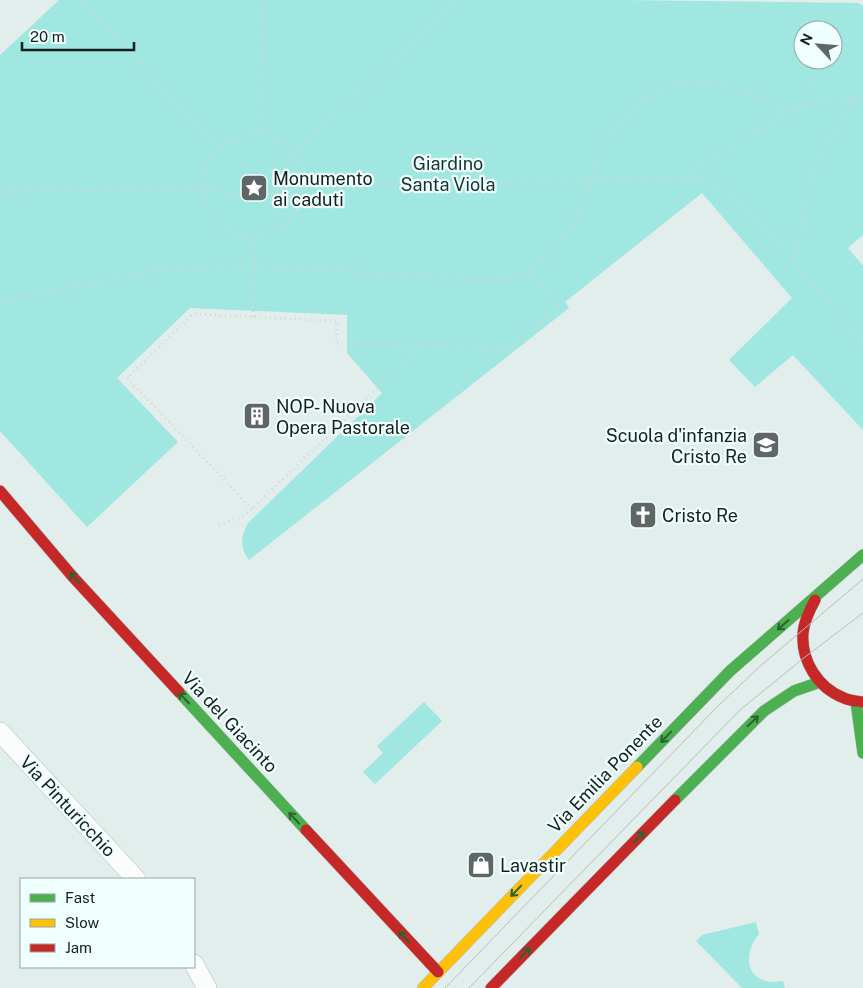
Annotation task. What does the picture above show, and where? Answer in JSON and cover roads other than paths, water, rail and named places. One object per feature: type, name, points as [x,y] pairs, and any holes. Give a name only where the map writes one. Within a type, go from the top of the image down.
[{"type":"main road","name":"Via del Giacinto","points":[[0,491],[156,668],[438,972]]},
{"type":"main road","name":"Via Emilia Ponente","points":[[423,988],[730,671],[863,555]]},
{"type":"main road","name":"Via Emilia Ponente","points":[[820,593],[806,616],[802,641],[805,657],[820,682],[829,690],[843,699],[859,702]]},
{"type":"main road","points":[[491,988],[757,717],[788,693],[807,684],[820,682]]},
{"type":"main road","points":[[859,702],[863,753]]},
{"type":"lane","name":"Via Pinturicchio","points":[[0,732],[135,878]]},
{"type":"lane","points":[[195,966],[207,988]]},
{"type":"tram line","points":[[445,988],[716,708],[758,668],[863,579]]},
{"type":"tram line","points":[[469,988],[740,710],[863,613]]},
{"type":"place","name":"Monumento ai caduti","points":[[254,188]]},
{"type":"place","name":"NOP- Nuova Opera Pastorale","points":[[257,416]]},
{"type":"place","name":"Scuola d'infanzia Cristo Re","points":[[766,445]]},
{"type":"place","name":"Cristo Re","points":[[643,515]]},
{"type":"place","name":"Lavastir","points":[[481,865]]},
{"type":"park label","name":"Giardino Santa Viola","points":[[448,173]]}]
